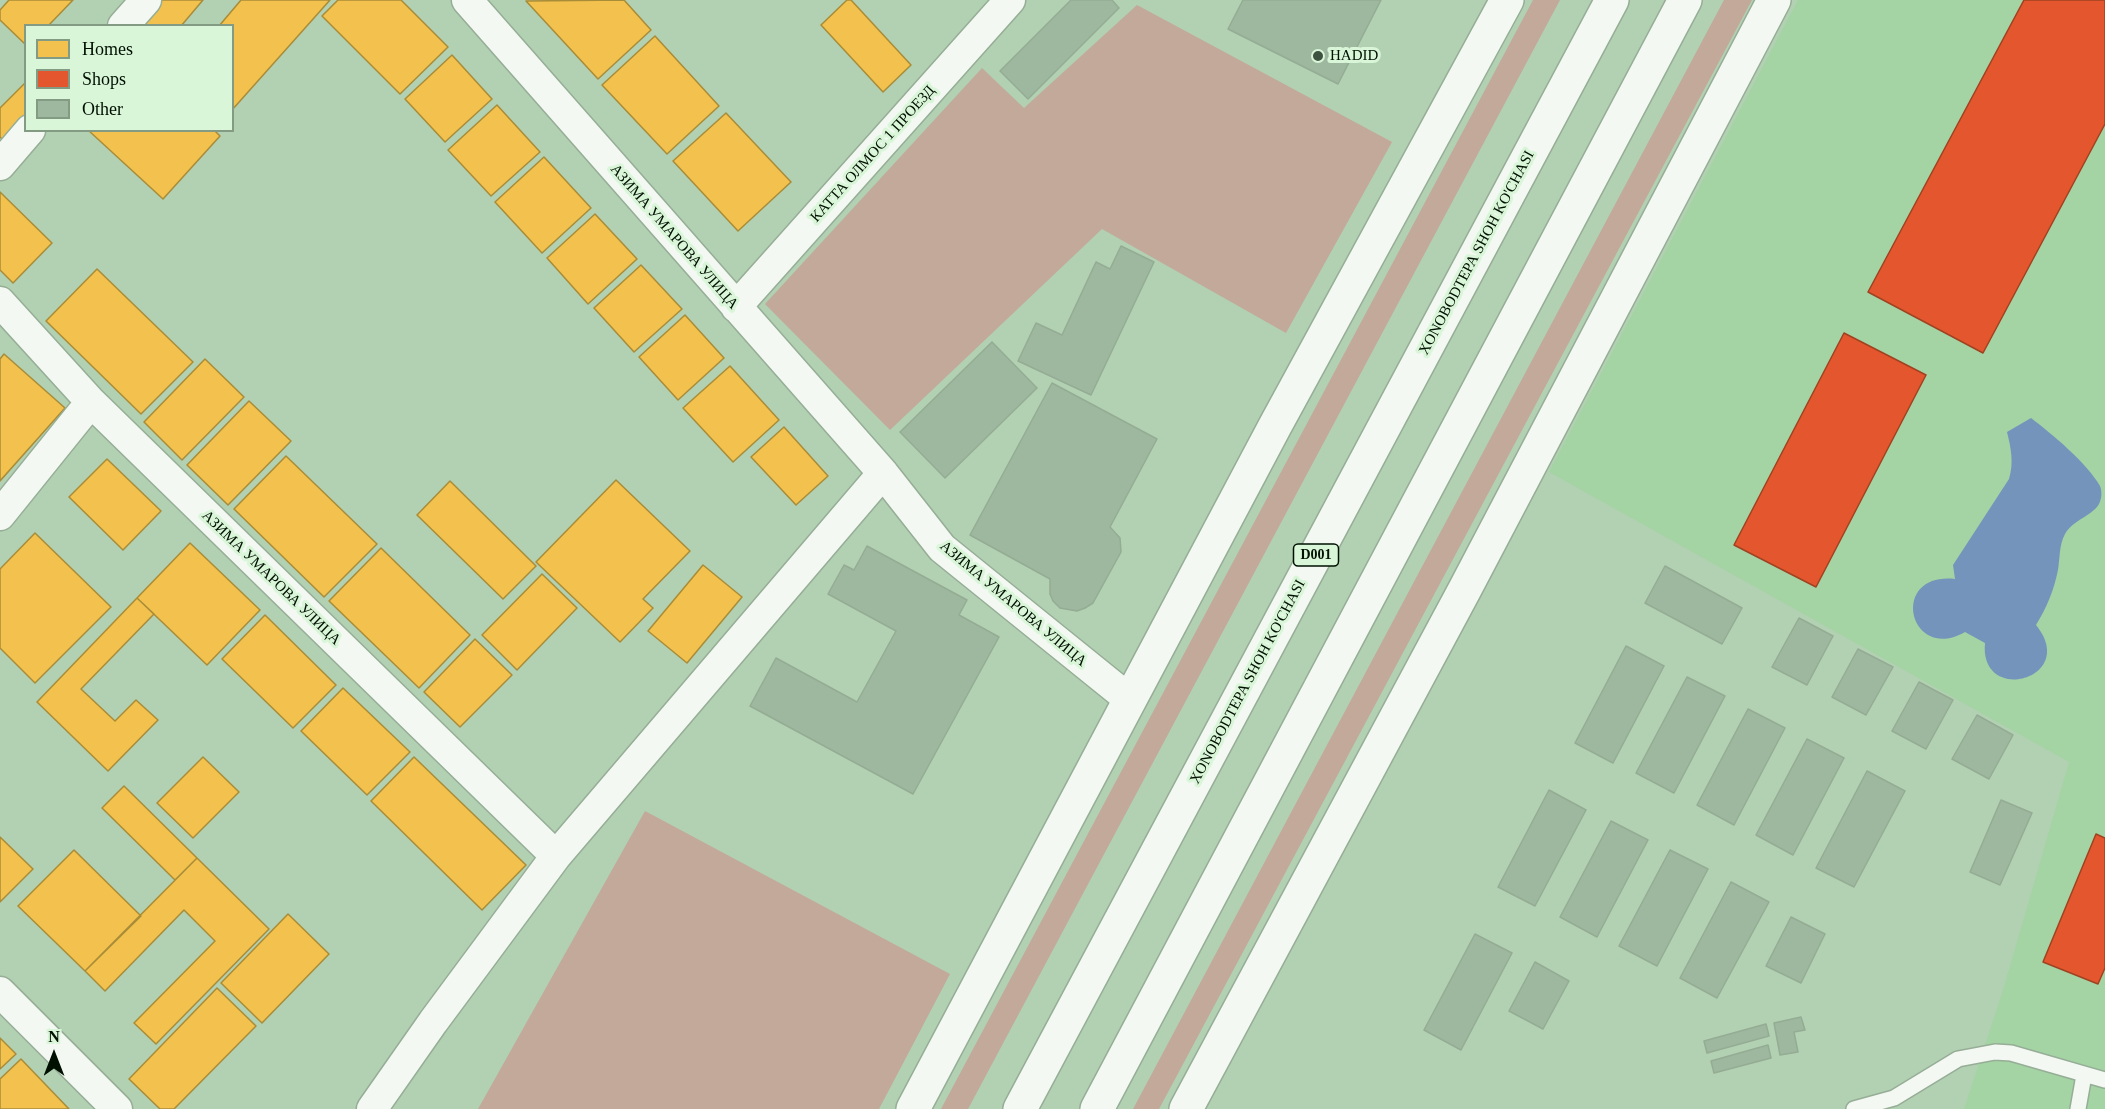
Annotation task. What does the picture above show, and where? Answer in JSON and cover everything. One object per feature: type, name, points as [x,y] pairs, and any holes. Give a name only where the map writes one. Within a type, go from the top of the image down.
[{"type":"highway","points":[[913,1109],[1270,436],[1508,0]]},
{"type":"highway","name":"XONOBODTEPA SHOH KO'CHASI","points":[[1020,1109],[1612,0]]},
{"type":"highway","points":[[1097,1109],[1685,0]]},
{"type":"highway","points":[[1186,1109],[1466,589],[1774,0]]},
{"type":"street","points":[[125,24],[146,0]]},
{"type":"street","name":"АЗИМА УМАРОВА УЛИЦА","points":[[467,0],[883,473],[942,548],[1129,699]]},
{"type":"street","name":"КАТТА ОЛМОС 1 ПРОЕЗД","points":[[736,307],[1010,0]]},
{"type":"street","points":[[0,165],[28,132]]},
{"type":"street","name":"АЗИМА УМАРОВА УЛИЦА","points":[[0,302],[91,402],[556,855]]},
{"type":"street","points":[[0,515],[91,402]]},
{"type":"street","points":[[372,1109],[556,855],[883,473]]},
{"type":"street","points":[[0,992],[117,1109]]},
{"type":"lane","points":[[1854,1109],[1894,1103],[1958,1059],[1995,1052],[2011,1053],[2105,1080]]},
{"type":"lane","points":[[2078,1109],[2084,1075]]},
{"type":"shaded area","points":[[1533,0],[1560,0],[968,1109],[941,1109]]},
{"type":"shaded area","points":[[1724,0],[1752,0],[1159,1109],[1133,1109]]},
{"type":"shaded area","points":[[1798,0],[2105,0],[2105,1109],[1964,1109],[2003,990],[2069,762],[1549,472]]},
{"type":"shaded area","points":[[1137,5],[1392,142],[1286,333],[1102,229],[890,430],[765,304],[982,68],[1024,108]]},
{"type":"shaded area","points":[[645,811],[950,974],[879,1109],[478,1109]]},
{"type":"water","points":[[2031,418],[2059,440],[2087,468],[2100,486],[2101,495],[2096,508],[2068,529],[2063,538],[2054,584],[2047,605],[2036,625],[2046,644],[2046,659],[2038,671],[2025,678],[2010,679],[1997,674],[1987,663],[1985,643],[1965,632],[1946,639],[1930,636],[1920,627],[1914,615],[1914,601],[1920,589],[1934,581],[1955,579],[1953,565],[2009,479],[2011,455],[2007,432]]},
{"type":"building: Homes","points":[[9,0],[73,0],[50,24],[24,24],[24,43],[0,20],[0,10]]},
{"type":"building: Homes","points":[[160,0],[203,0],[183,24],[140,24]]},
{"type":"building: Homes","points":[[241,0],[330,0],[234,108],[234,24],[221,24]]},
{"type":"building: Homes","points":[[338,0],[401,0],[448,47],[400,94],[322,16]]},
{"type":"building: Homes","points":[[624,0],[651,30],[598,79],[526,1]]},
{"type":"building: Homes","points":[[847,0],[851,0],[911,65],[883,92],[821,25]]},
{"type":"building: Homes","points":[[655,36],[719,106],[667,154],[602,85]]},
{"type":"building: Homes","points":[[452,55],[492,99],[445,142],[405,99]]},
{"type":"building: Homes","points":[[24,84],[24,130],[9,146],[0,137],[0,108]]},
{"type":"building: Homes","points":[[497,105],[540,152],[491,196],[448,150]]},
{"type":"building: Homes","points":[[726,113],[791,182],[738,231],[673,161]]},
{"type":"building: Homes","points":[[90,132],[216,132],[220,136],[163,199]]},
{"type":"building: Homes","points":[[544,157],[591,208],[542,253],[495,202]]},
{"type":"building: Homes","points":[[0,192],[52,243],[13,283],[0,270]]},
{"type":"building: Homes","points":[[595,214],[637,259],[588,304],[547,258]]},
{"type":"building: Homes","points":[[641,265],[682,309],[634,352],[594,308]]},
{"type":"building: Homes","points":[[97,269],[193,362],[141,414],[46,321]]},
{"type":"building: Homes","points":[[685,315],[724,358],[678,400],[639,357]]},
{"type":"building: Homes","points":[[4,354],[65,408],[0,481],[0,359]]},
{"type":"building: Homes","points":[[205,359],[244,397],[182,460],[144,422]]},
{"type":"building: Homes","points":[[730,366],[779,420],[733,462],[683,408]]},
{"type":"building: Homes","points":[[249,401],[291,441],[228,505],[187,465]]},
{"type":"building: Homes","points":[[784,427],[828,476],[796,505],[751,457]]},
{"type":"building: Homes","points":[[286,456],[377,544],[324,597],[234,509]]},
{"type":"building: Homes","points":[[107,459],[161,511],[123,550],[69,497]]},
{"type":"building: Homes","points":[[616,480],[690,551],[643,599],[653,608],[620,642],[536,562]]},
{"type":"building: Homes","points":[[450,481],[536,566],[503,599],[417,515]]},
{"type":"building: Homes","points":[[35,533],[111,607],[35,683],[0,648],[0,569]]},
{"type":"building: Homes","points":[[190,543],[260,610],[207,665],[137,598]]},
{"type":"building: Homes","points":[[381,548],[470,635],[419,688],[329,601]]},
{"type":"building: Homes","points":[[703,565],[742,597],[687,663],[648,631]]},
{"type":"building: Homes","points":[[542,574],[577,608],[517,670],[482,635]]},
{"type":"building: Homes","points":[[137,598],[154,614],[81,689],[115,721],[136,700],[158,720],[108,771],[37,702]]},
{"type":"building: Homes","points":[[265,615],[336,685],[293,728],[222,659]]},
{"type":"building: Homes","points":[[475,639],[512,675],[460,727],[424,692]]},
{"type":"building: Homes","points":[[343,688],[410,752],[367,795],[301,731]]},
{"type":"building: Homes","points":[[203,757],[239,792],[193,838],[157,803]]},
{"type":"building: Homes","points":[[414,757],[526,865],[482,910],[371,801]]},
{"type":"building: Homes","points":[[124,786],[197,858],[175,880],[102,808]]},
{"type":"building: Homes","points":[[0,837],[33,869],[0,902]]},
{"type":"building: Homes","points":[[74,850],[141,916],[85,971],[18,906]]},
{"type":"building: Homes","points":[[197,858],[269,929],[156,1044],[134,1023],[215,941],[184,910],[105,991],[85,971]]},
{"type":"building: Homes","points":[[288,914],[329,954],[262,1023],[221,983]]},
{"type":"building: Homes","points":[[217,988],[256,1026],[174,1109],[160,1109],[129,1079]]},
{"type":"building: Homes","points":[[0,1038],[16,1054],[0,1069]]},
{"type":"building: Homes","points":[[21,1059],[69,1109],[0,1109],[0,1079]]},
{"type":"building: Shops","points":[[2024,0],[2105,0],[2105,124],[1983,353],[1868,292]]},
{"type":"building: Shops","points":[[1844,333],[1926,375],[1816,587],[1734,545]]},
{"type":"building: Shops","points":[[2096,834],[2105,838],[2105,968],[2098,984],[2043,962]]},
{"type":"building: Other","points":[[1071,0],[1112,0],[1119,8],[1028,99],[1000,71]]},
{"type":"building: Other","name":"HADID","points":[[1243,0],[1381,0],[1338,84],[1228,29]]},
{"type":"building: Other","points":[[1121,246],[1154,262],[1091,395],[1018,361],[1036,323],[1062,335],[1096,262],[1110,269]]},
{"type":"building: Other","points":[[992,342],[1037,388],[945,478],[900,432]]},
{"type":"building: Other","points":[[1052,383],[1157,439],[1110,527],[1120,538],[1121,552],[1093,603],[1077,611],[1060,608],[1053,601],[1050,594],[1050,579],[970,535]]},
{"type":"building: Other","points":[[867,546],[967,600],[959,615],[999,637],[913,794],[750,706],[776,658],[857,702],[896,631],[828,594],[844,565],[854,570]]},
{"type":"building: Other","points":[[1665,566],[1742,608],[1722,644],[1645,603]]},
{"type":"building: Other","points":[[1799,618],[1833,636],[1807,685],[1772,667]]},
{"type":"building: Other","points":[[1626,646],[1664,666],[1613,763],[1575,743]]},
{"type":"building: Other","points":[[1858,649],[1893,667],[1866,715],[1832,697]]},
{"type":"building: Other","points":[[1687,677],[1725,696],[1674,793],[1636,773]]},
{"type":"building: Other","points":[[1919,682],[1953,700],[1926,749],[1892,731]]},
{"type":"building: Other","points":[[1748,709],[1785,728],[1734,825],[1697,805]]},
{"type":"building: Other","points":[[1977,715],[2013,735],[1989,779],[1952,759]]},
{"type":"building: Other","points":[[1807,739],[1844,758],[1793,855],[1756,835]]},
{"type":"building: Other","points":[[1867,771],[1905,791],[1854,887],[1816,868]]},
{"type":"building: Other","points":[[1549,790],[1586,810],[1535,906],[1498,887]]},
{"type":"building: Other","points":[[2001,800],[2032,813],[2000,885],[1970,872]]},
{"type":"building: Other","points":[[1611,821],[1648,840],[1597,937],[1560,917]]},
{"type":"building: Other","points":[[1670,850],[1708,869],[1657,966],[1619,946]]},
{"type":"building: Other","points":[[1731,882],[1769,902],[1717,998],[1680,978]]},
{"type":"building: Other","points":[[1791,917],[1825,934],[1801,983],[1766,966]]},
{"type":"building: Other","points":[[1475,934],[1512,953],[1461,1050],[1424,1030]]},
{"type":"building: Other","points":[[1535,962],[1569,981],[1543,1029],[1509,1011]]},
{"type":"building: Other","points":[[1801,1017],[1805,1030],[1794,1032],[1798,1052],[1780,1055],[1774,1023]]},
{"type":"building: Other","points":[[1766,1024],[1769,1036],[1707,1053],[1704,1041]]},
{"type":"building: Other","points":[[1768,1045],[1771,1058],[1714,1073],[1711,1061]]},
{"type":"place","name":"HADID","points":[[1318,56]]}]
